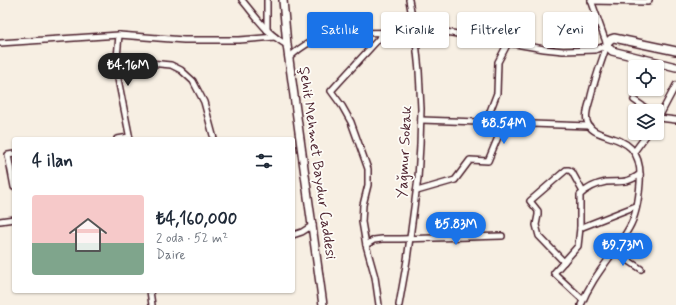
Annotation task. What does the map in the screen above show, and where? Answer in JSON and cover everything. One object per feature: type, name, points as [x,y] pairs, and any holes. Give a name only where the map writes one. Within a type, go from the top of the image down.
[{"type":"street","points":[[242,0],[267,30],[287,45]]},
{"type":"street","points":[[267,0],[267,30]]},
{"type":"street","name":"Şehit Mehmet Baydur Caddesi","points":[[283,0],[287,45],[324,305]]},
{"type":"street","name":"Yağmur Sokak","points":[[409,0],[411,12]]},
{"type":"street","points":[[609,48],[591,0],[648,2],[650,0]]},
{"type":"street","points":[[289,58],[306,44],[331,34],[381,32]]},
{"type":"street","points":[[0,43],[119,35],[184,40],[239,40],[275,37]]},
{"type":"street","points":[[119,35],[116,70],[129,137]]},
{"type":"street","points":[[378,305],[375,277],[366,245],[362,216],[368,185],[368,169],[351,122],[331,91],[381,36]]},
{"type":"street","points":[[640,174],[628,181],[602,183],[592,186],[580,195],[580,228],[578,246],[554,273],[582,303],[596,276],[630,227],[640,188],[640,174],[639,164],[630,147],[623,142],[593,130],[589,126],[586,114],[594,80],[609,48],[609,40],[614,38],[676,51]]},
{"type":"street","points":[[535,47],[572,51],[609,48],[676,67]]},
{"type":"street","name":"Yağmur Sokak","points":[[399,305],[410,239],[420,162],[421,120],[417,48]]},
{"type":"street","points":[[486,122],[497,93],[498,62],[505,48]]},
{"type":"street","points":[[117,60],[171,65],[182,70],[193,81],[204,102],[213,137]]},
{"type":"street","points":[[664,107],[676,85]]},
{"type":"street","points":[[634,100],[640,104]]},
{"type":"street","points":[[664,119],[676,120]]},
{"type":"street","points":[[421,120],[589,126]]},
{"type":"street","points":[[416,191],[455,180],[470,160],[488,161],[504,123]]},
{"type":"street","points":[[634,152],[643,140]]},
{"type":"street","points":[[12,154],[8,155],[12,176]]},
{"type":"street","points":[[564,262],[537,233],[536,225],[538,211],[530,202],[566,170],[572,172],[583,192]]},
{"type":"street","points":[[580,228],[636,206]]},
{"type":"street","points":[[0,220],[12,219]]},
{"type":"street","points":[[295,234],[313,225]]},
{"type":"street","points":[[366,245],[379,239],[502,236]]},
{"type":"street","points":[[614,251],[641,269]]},
{"type":"street","points":[[150,293],[152,305]]}]
